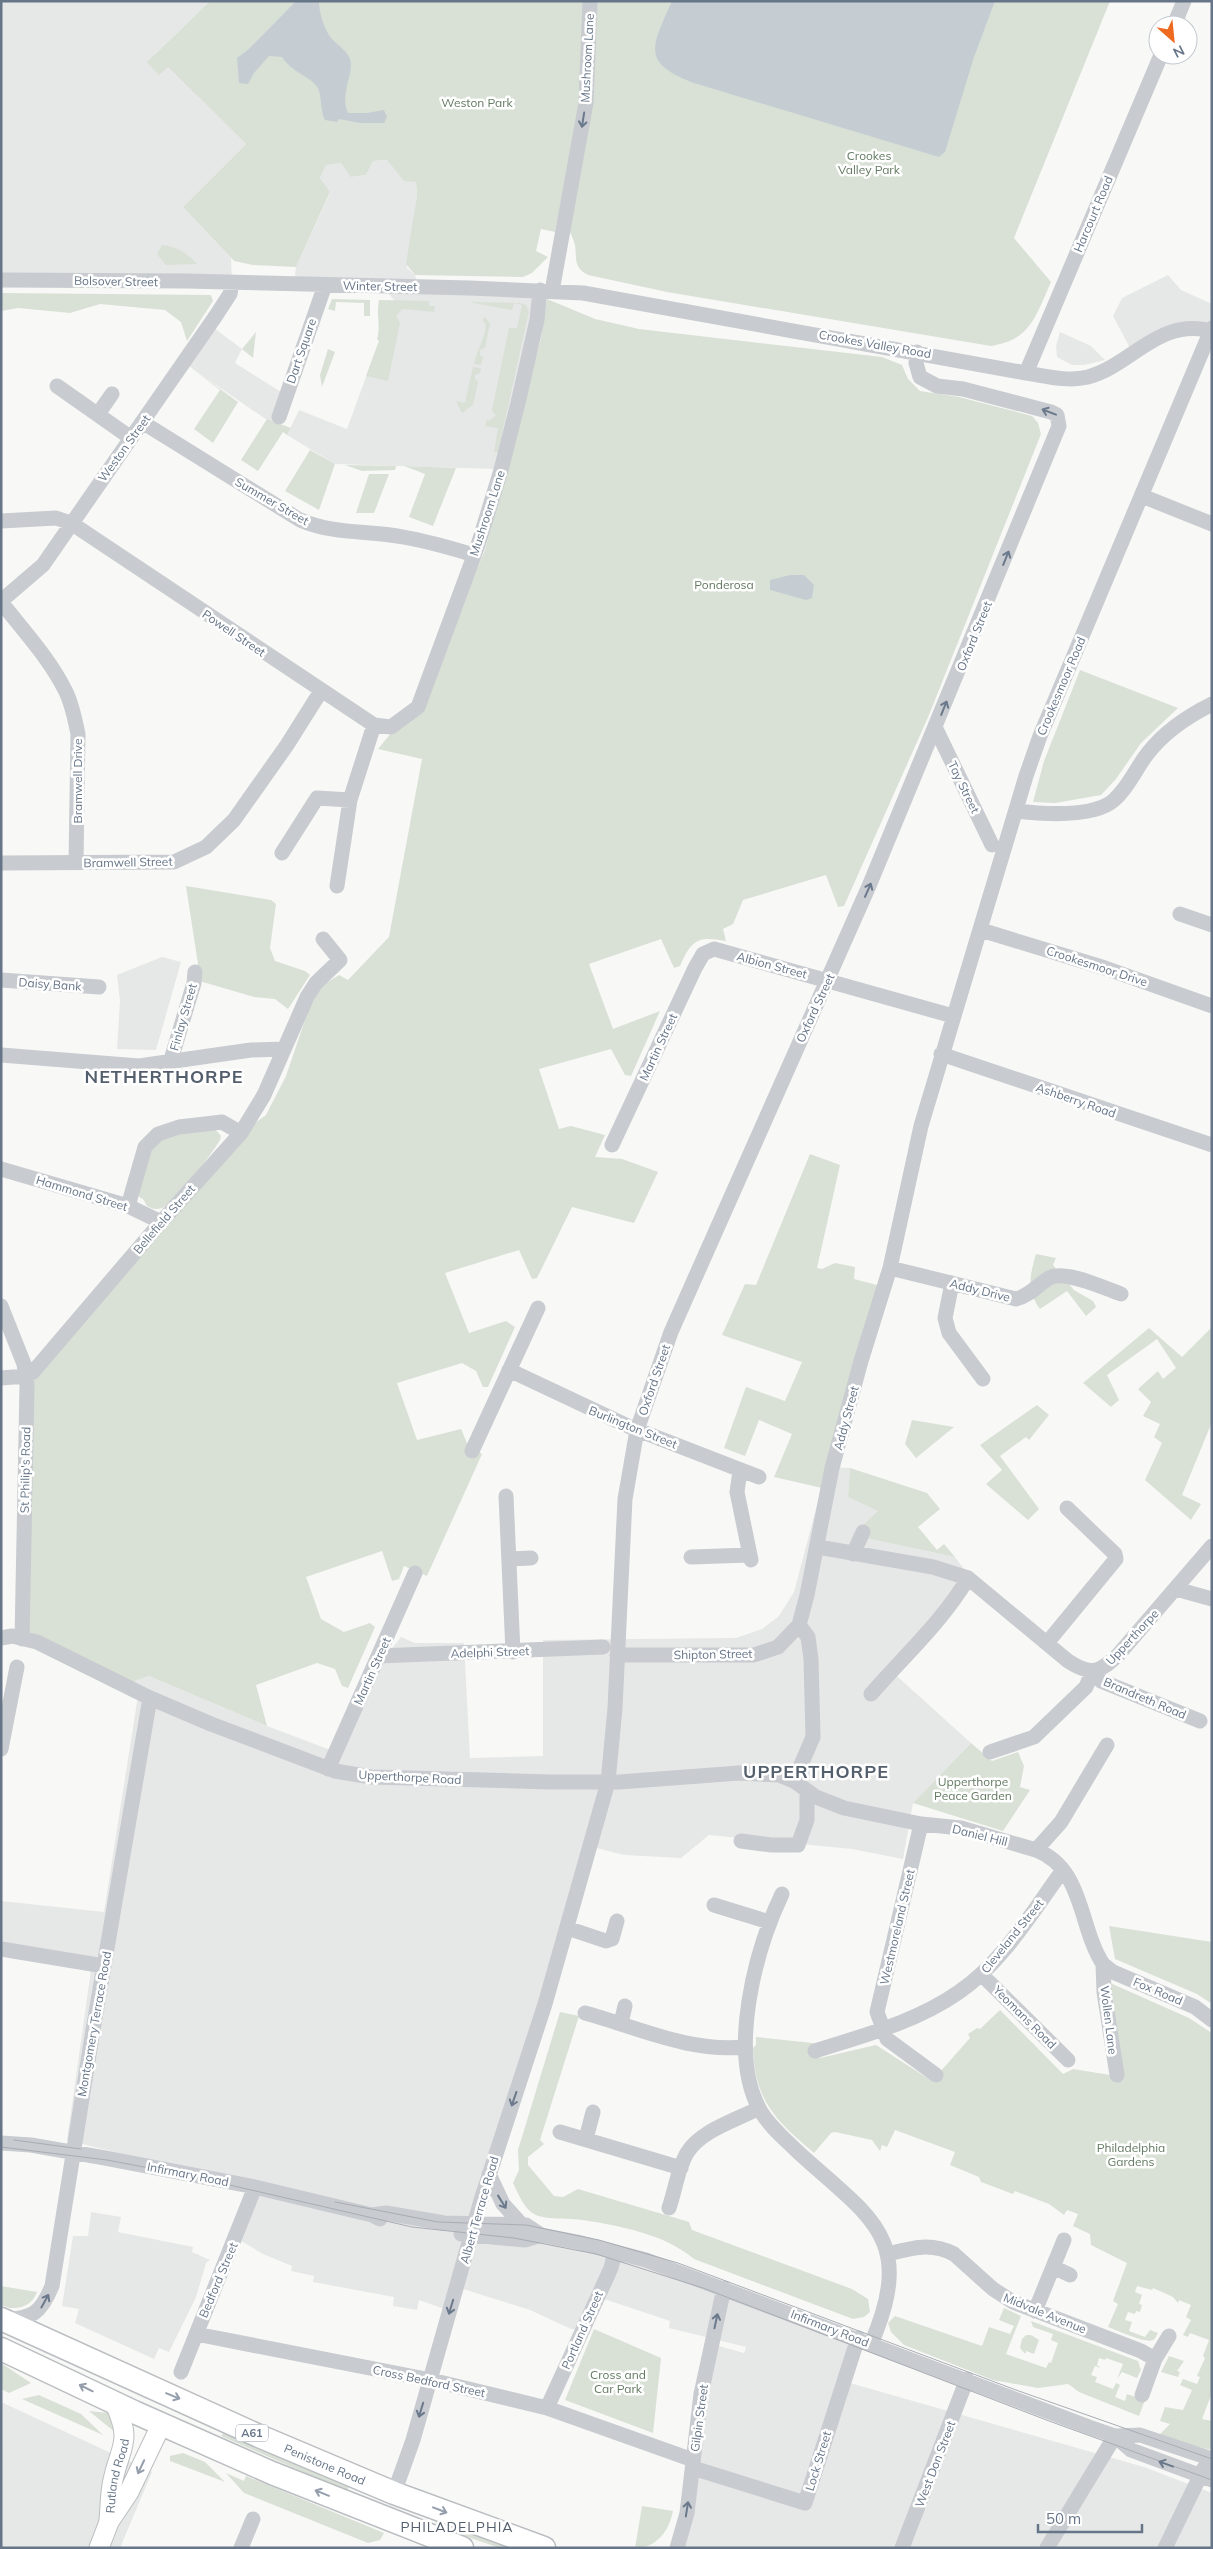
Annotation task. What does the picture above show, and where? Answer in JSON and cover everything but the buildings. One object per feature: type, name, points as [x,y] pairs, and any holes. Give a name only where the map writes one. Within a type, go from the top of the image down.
[{"type":"highway","name":"Penistone Road","points":[[2,2319],[259,2436],[394,2493],[544,2548]]},
{"type":"highway","name":"A61","points":[[1,2349],[272,2473],[453,2546]]},
{"type":"highway","points":[[112,2369],[155,2406],[162,2423]]},
{"type":"highway","points":[[368,2512],[388,2500],[394,2493]]},
{"type":"main road","name":"Rutland Road","points":[[109,2522],[112,2484],[126,2436],[122,2420],[114,2402]]},
{"type":"main road","name":"Rutland Road","points":[[98,2548],[109,2522],[129,2492],[162,2423]]},
{"type":"street","name":"Mushroom Lane","points":[[374,725],[391,728],[418,707],[474,555],[501,470],[537,320],[540,290],[586,103],[590,1]]},
{"type":"street","points":[[1178,15],[1184,1]]},
{"type":"street","name":"Harcourt Road","points":[[1026,373],[1157,65]]},
{"type":"street","name":"Bolsover Street","points":[[1,280],[232,283]]},
{"type":"street","name":"Winter Street","points":[[232,283],[540,290]]},
{"type":"street","name":"Weston Street","points":[[1,601],[43,565],[215,317],[230,294],[232,283]]},
{"type":"street","name":"Dart Square","points":[[279,417],[325,285]]},
{"type":"street","name":"Crookes Valley Road","points":[[540,290],[604,297],[1060,378],[1084,378],[1102,371],[1170,332],[1186,328],[1211,330]]},
{"type":"street","name":"Crookesmoor Road","points":[[941,1054],[1040,736],[1211,330]]},
{"type":"street","name":"Oxford Street","points":[[608,1782],[617,1655],[620,1558],[625,1500],[637,1430],[671,1332],[848,935],[936,729],[1053,446],[1059,420],[1051,412],[963,389],[936,386],[920,377],[916,363],[917,352]]},
{"type":"street","points":[[57,386],[130,438]]},
{"type":"street","points":[[98,414],[112,394]]},
{"type":"street","name":"Summer Street","points":[[142,422],[200,460],[300,520],[333,531],[404,537],[474,555]]},
{"type":"street","points":[[1142,496],[1212,524]]},
{"type":"street","points":[[1,521],[56,518],[71,523]]},
{"type":"street","name":"Powell Street","points":[[71,523],[374,725]]},
{"type":"street","name":"Bramwell Drive","points":[[1,601],[53,670],[66,691],[74,716],[78,734],[76,863]]},
{"type":"street","name":"Bramwell Street","points":[[1,863],[174,862],[206,848],[234,820],[287,745],[321,691]]},
{"type":"street","points":[[1016,811],[1043,814],[1100,808],[1114,800],[1126,787],[1148,752],[1163,736],[1181,721],[1211,707]]},
{"type":"street","points":[[337,886],[350,800],[374,725]]},
{"type":"street","name":"Tay Street","points":[[936,729],[992,845]]},
{"type":"street","points":[[282,853],[317,798],[350,800]]},
{"type":"street","points":[[1180,914],[1212,925]]},
{"type":"street","name":"Crookesmoor Drive","points":[[980,930],[1105,968],[1212,1006]]},
{"type":"street","name":"Bellefield Street","points":[[26,1376],[41,1363],[161,1222],[241,1133],[264,1095],[307,997],[316,983],[340,960],[323,938]]},
{"type":"street","name":"Albion Street","points":[[707,951],[714,949],[953,1016]]},
{"type":"street","name":"Martin Street","points":[[612,1145],[695,968],[707,951]]},
{"type":"street","name":"Finlay Street","points":[[170,1062],[194,982],[195,972]]},
{"type":"street","name":"Daisy Bank","points":[[1,980],[99,987]]},
{"type":"street","points":[[1,1055],[139,1066],[250,1050],[284,1049]]},
{"type":"street","name":"Ashberry Road","points":[[941,1054],[1212,1145]]},
{"type":"street","name":"Addy Street","points":[[798,1625],[818,1547],[832,1468],[861,1361],[890,1268],[921,1126],[941,1054]]},
{"type":"street","points":[[128,1206],[146,1146],[158,1134],[179,1127],[222,1122],[241,1133]]},
{"type":"street","name":"Hammond Street","points":[[1,1169],[128,1206],[161,1222]]},
{"type":"street","name":"Addy Drive","points":[[890,1268],[1016,1300],[1050,1278],[1062,1274],[1121,1294]]},
{"type":"street","points":[[952,1283],[945,1318],[949,1333],[983,1379]]},
{"type":"street","name":"St Philip's Road","points":[[1,1306],[24,1364],[26,1376],[22,1639]]},
{"type":"street","points":[[472,1451],[538,1308]]},
{"type":"street","name":"Burlington Street","points":[[509,1370],[637,1430],[759,1477]]},
{"type":"street","points":[[1,1378],[26,1376]]},
{"type":"street","points":[[691,1557],[750,1557],[737,1492],[740,1470]]},
{"type":"street","points":[[506,1496],[513,1652]]},
{"type":"street","points":[[1047,1644],[1116,1559],[1116,1554],[1067,1508]]},
{"type":"street","points":[[852,1554],[864,1532]]},
{"type":"street","name":"Upperthorpe","points":[[818,1547],[932,1567],[968,1578],[1081,1670],[1092,1672],[1103,1668],[1118,1655],[1212,1546]]},
{"type":"street","points":[[509,1559],[531,1558]]},
{"type":"street","name":"Martin Street","points":[[328,1769],[415,1573]]},
{"type":"street","points":[[871,1694],[939,1616],[968,1578]]},
{"type":"street","points":[[1176,1589],[1212,1599]]},
{"type":"street","points":[[794,1781],[813,1737],[811,1659],[808,1637],[798,1625]]},
{"type":"street","name":"Shipton Street","points":[[617,1655],[754,1655],[778,1647],[798,1625]]},
{"type":"street","name":"Upperthorpe Road","points":[[1,1638],[12,1636],[37,1642],[150,1698],[328,1769],[371,1777],[608,1782],[739,1773],[779,1775],[794,1781]]},
{"type":"street","name":"Adelphi Street","points":[[378,1656],[602,1647]]},
{"type":"street","points":[[1,1749],[17,1667]]},
{"type":"street","points":[[990,1752],[1034,1737],[1086,1687],[1092,1672]]},
{"type":"street","name":"Brandreth Road","points":[[1092,1672],[1102,1682],[1200,1721]]},
{"type":"street","name":"Montgomery Terrace Road","points":[[2,2319],[29,2316],[40,2310],[52,2286],[72,2152],[150,1698]]},
{"type":"street","points":[[1036,1850],[1061,1822],[1107,1745]]},
{"type":"street","name":"Daniel Hill","points":[[794,1781],[828,1803],[844,1808],[921,1824],[961,1828],[1048,1854],[1064,1870],[1103,1964]]},
{"type":"street","name":"Albert Terrace Road","points":[[394,2493],[406,2464],[472,2229],[567,1928],[608,1782]]},
{"type":"street","points":[[741,1841],[798,1846],[807,1820],[807,1791]]},
{"type":"street","name":"Westmoreland Street","points":[[883,2030],[877,2012],[921,1824]]},
{"type":"street","name":"Cleveland Street","points":[[815,2051],[883,2030],[940,2004],[981,1974],[1009,1943],[1064,1870]]},
{"type":"street","points":[[782,1894],[769,1922],[753,1983],[745,2047],[747,2073],[760,2108],[790,2144],[873,2222],[888,2254],[890,2275],[888,2289],[864,2341]]},
{"type":"street","points":[[714,1905],[769,1922]]},
{"type":"street","points":[[567,1928],[606,1941],[612,1939],[617,1921]]},
{"type":"street","points":[[1,1950],[104,1966]]},
{"type":"street","name":"Fox Road","points":[[1103,1964],[1113,1972],[1209,2014]]},
{"type":"street","name":"Wollen Lane","points":[[1103,1964],[1104,1992],[1117,2075]]},
{"type":"street","name":"Yeomans Road","points":[[981,1974],[1068,2060]]},
{"type":"street","points":[[620,2023],[625,2006]]},
{"type":"street","points":[[585,2013],[698,2046],[720,2049],[745,2047]]},
{"type":"street","points":[[883,2030],[893,2045],[936,2075]]},
{"type":"street","points":[[670,2208],[687,2153],[697,2142],[760,2108]]},
{"type":"street","points":[[586,2139],[593,2112]]},
{"type":"street","points":[[560,2132],[681,2168]]},
{"type":"street","name":"Infirmary Road","points":[[1,2144],[72,2152],[255,2188],[372,2214],[386,2213],[525,2240],[541,2235]]},
{"type":"street","points":[[489,2174],[503,2204],[522,2225]]},
{"type":"street","name":"Bedford Street","points":[[181,2372],[255,2188]]},
{"type":"street","name":"Infirmary Road","points":[[472,2229],[526,2225],[541,2235],[646,2260],[1115,2436],[1131,2450],[1206,2478]]},
{"type":"street","points":[[1035,2311],[1064,2240]]},
{"type":"street","name":"Midvale Avenue","points":[[888,2254],[921,2246],[935,2246],[947,2250],[959,2258],[1002,2296],[1035,2311],[1130,2346],[1155,2359]]},
{"type":"street","name":"Portland Street","points":[[547,2408],[610,2268],[615,2252]]},
{"type":"street","points":[[1054,2267],[1070,2275]]},
{"type":"street","name":"Gilpin Street","points":[[677,2548],[684,2527],[701,2394],[724,2288]]},
{"type":"street","name":"Cross Bedford Street","points":[[196,2334],[431,2380],[547,2408],[693,2464]]},
{"type":"street","points":[[1142,2395],[1155,2359],[1169,2336]]},
{"type":"street","name":"Lock Street","points":[[693,2464],[805,2503],[864,2341]]},
{"type":"street","name":"West Don Street","points":[[902,2548],[967,2380]]},
{"type":"street","name":"Infirmary Road","points":[[1115,2436],[1140,2435],[1210,2458]]},
{"type":"street","points":[[1047,2548],[1115,2436]]},
{"type":"street","points":[[1165,2548],[1206,2478],[1210,2458]]},
{"type":"street","points":[[241,2548],[253,2519]]},
{"type":"shaded area","points":[[1,1],[210,1],[155,54],[246,144],[183,207],[231,258],[232,283],[1,280]]},
{"type":"shaded area","points":[[296,1],[319,1],[321,17],[325,28],[334,41],[349,56],[351,70],[345,99],[348,113],[367,113],[384,110],[387,117],[384,123],[360,123],[339,119],[337,122],[325,120],[318,88],[312,81],[291,67],[282,57],[269,56],[254,73],[248,84],[239,83],[237,58],[249,49]]},
{"type":"shaded area","points":[[672,1],[995,1],[974,57],[945,152],[939,157],[694,83],[677,76],[665,68],[658,60],[655,51],[659,30]]},
{"type":"shaded area","points":[[388,160],[404,181],[416,181],[417,195],[407,268],[415,275],[418,286],[540,290],[495,469],[335,464],[287,435],[299,410],[347,429],[394,300],[383,287],[294,284],[296,267],[330,193],[320,178],[326,165],[341,163],[352,177],[366,175],[373,161]]},
{"type":"shaded area","points":[[1168,275],[1181,290],[1212,304],[1212,339],[1197,325],[1130,348],[1113,316],[1122,298]]},
{"type":"shaded area","points":[[210,325],[242,349],[235,363],[286,395],[279,417],[270,422],[185,362]]},
{"type":"shaded area","points":[[1060,332],[1091,346],[1105,360],[1084,365],[1072,365],[1057,357],[1056,346]]},
{"type":"shaded area","points":[[790,575],[804,575],[814,585],[812,598],[806,600],[770,590],[770,580]]},
{"type":"shaded area","points":[[162,957],[181,962],[156,1050],[117,1049],[120,1001],[117,975]]},
{"type":"shaded area","points":[[827,1467],[850,1468],[848,1497],[879,1511],[870,1539],[955,1557],[964,1569],[961,1586],[889,1669],[971,1743],[913,1803],[903,1859],[852,1849],[709,1835],[681,1858],[624,1855],[593,1847],[472,2229],[577,2242],[858,2338],[843,2381],[1144,2467],[1212,2493],[1212,2548],[684,2548],[715,2345],[744,2353],[746,2347],[669,2328],[670,2321],[598,2297],[583,2329],[571,2329],[530,2310],[457,2287],[450,2311],[419,2300],[417,2310],[393,2306],[394,2297],[313,2282],[314,2276],[291,2271],[292,2266],[263,2254],[236,2238],[254,2187],[67,2140],[92,1963],[1,1952],[1,1901],[104,1912],[138,1696],[126,1684],[149,1676],[267,1726],[341,1754],[381,1662],[401,1637],[415,1643],[464,1643],[470,1758],[543,1756],[543,1640],[736,1638],[762,1629],[779,1616],[794,1592]]},
{"type":"shaded area","points":[[91,2212],[121,2217],[118,2232],[193,2247],[192,2252],[210,2260],[206,2263],[196,2297],[169,2352],[159,2348],[154,2359],[75,2323],[79,2309],[62,2306],[73,2236],[88,2236]]},
{"type":"shaded area","points":[[1,2402],[152,2472],[120,2548],[1,2548]]},
{"type":"green space","name":"Weston Park","points":[[210,1],[586,1],[583,91],[555,232],[541,229],[536,251],[548,257],[532,273],[523,277],[415,275],[406,264],[417,195],[416,182],[404,181],[387,160],[373,161],[366,175],[351,177],[341,163],[326,165],[320,178],[330,192],[296,267],[253,265],[234,261],[183,207],[246,144],[168,67],[159,75],[147,62]]},
{"type":"green space","name":"Crookes Valley Park","points":[[597,1],[1110,1],[1014,238],[1051,282],[1036,315],[1024,332],[1004,343],[991,346],[667,292],[588,275],[583,272],[578,266],[575,245],[567,226]]},
{"type":"green space","points":[[162,245],[181,251],[197,264],[166,265],[157,254]]},
{"type":"green space","points":[[1,293],[211,295],[213,301],[187,341],[181,322],[165,310],[100,304],[70,313],[18,308],[1,311]]},
{"type":"green space","points":[[332,299],[370,300],[370,316],[364,316],[364,303],[336,302],[335,311],[328,309]]},
{"type":"green space","name":"Ponderosa","points":[[547,299],[595,319],[639,329],[882,357],[902,365],[908,379],[920,391],[959,397],[1032,416],[1038,423],[1041,434],[929,715],[844,906],[838,907],[826,875],[743,900],[733,924],[723,929],[726,941],[709,939],[697,942],[688,950],[680,966],[674,968],[661,939],[589,964],[613,1029],[660,1011],[631,1076],[625,1075],[611,1049],[539,1069],[559,1129],[571,1126],[605,1135],[595,1157],[622,1159],[658,1172],[634,1223],[572,1207],[537,1278],[532,1279],[519,1250],[445,1273],[469,1333],[506,1321],[515,1327],[488,1387],[483,1387],[476,1371],[462,1363],[397,1383],[417,1440],[461,1429],[467,1443],[482,1454],[427,1576],[404,1566],[399,1579],[392,1581],[382,1551],[306,1577],[321,1619],[344,1632],[370,1623],[375,1627],[348,1688],[342,1686],[335,1669],[317,1663],[256,1685],[267,1726],[149,1676],[126,1684],[25,1634],[27,1385],[241,1133],[266,1115],[286,1076],[309,1008],[323,985],[339,975],[348,980],[389,937],[422,759],[378,749],[400,722],[418,707],[485,550],[541,338]]},
{"type":"green space","points":[[379,300],[429,301],[429,306],[435,306],[434,312],[403,309],[396,316],[400,323],[388,381],[366,376],[379,341],[377,339]]},
{"type":"green space","points":[[469,302],[520,303],[526,305],[529,311],[498,452],[494,452],[498,428],[485,426],[487,419],[488,421],[496,416],[492,410],[509,328],[517,328],[522,305],[514,303],[512,310]]},
{"type":"green space","points":[[485,317],[490,324],[485,348],[480,350],[480,355],[483,357],[481,365],[474,364],[485,330],[486,325],[483,320]]},
{"type":"green space","points":[[256,332],[253,358],[242,349]]},
{"type":"green space","points":[[328,349],[335,352],[322,387],[320,375]]},
{"type":"green space","points":[[473,367],[481,368],[480,373],[475,375],[475,379],[478,382],[473,405],[462,413],[456,401],[465,403]]},
{"type":"green space","points":[[194,370],[238,402],[213,443],[194,429],[220,390]]},
{"type":"green space","points":[[267,419],[291,428],[287,435],[283,432],[258,471],[241,460]]},
{"type":"green space","points":[[310,450],[335,464],[319,510],[285,491]]},
{"type":"green space","points":[[345,465],[396,466],[395,470],[362,471]]},
{"type":"green space","points":[[404,466],[456,468],[433,526],[409,517],[425,474]]},
{"type":"green space","points":[[369,474],[389,474],[374,513],[356,513]]},
{"type":"green space","points":[[1080,670],[1178,708],[1141,743],[1116,779],[1101,795],[1055,803],[1033,802],[1044,761]]},
{"type":"green space","points":[[186,886],[271,900],[276,904],[270,948],[275,961],[305,971],[310,975],[288,1009],[275,999],[254,997],[196,980],[198,964]]},
{"type":"green space","points":[[215,1129],[221,1136],[220,1140],[183,1188],[162,1208],[154,1209],[147,1206],[143,1199],[139,1197],[141,1178],[148,1157],[160,1140],[176,1130]]},
{"type":"green space","points":[[810,1154],[840,1165],[817,1268],[822,1269],[835,1263],[855,1267],[854,1279],[877,1285],[822,1488],[774,1477],[792,1434],[759,1420],[745,1456],[724,1448],[746,1387],[785,1401],[802,1362],[722,1335],[745,1284],[756,1285]]},
{"type":"green space","points":[[1036,1254],[1056,1258],[1053,1265],[1074,1290],[1093,1301],[1096,1307],[1086,1316],[1067,1291],[1040,1309],[1033,1295],[1030,1282]]},
{"type":"green space","points":[[1212,1327],[1212,1422],[1182,1495],[1201,1504],[1191,1520],[1145,1480],[1162,1443],[1154,1437],[1160,1424],[1143,1416],[1151,1402],[1138,1389],[1158,1371],[1163,1379],[1176,1368],[1157,1339],[1107,1375],[1119,1400],[1111,1407],[1083,1383],[1149,1328],[1182,1357]]},
{"type":"green space","points":[[1037,1405],[1049,1415],[1029,1440],[1026,1437],[1000,1456],[1039,1509],[1028,1520],[986,1484],[1002,1470],[980,1445]]},
{"type":"green space","points":[[912,1420],[954,1427],[916,1458],[905,1444]]},
{"type":"green space","points":[[850,1468],[927,1493],[940,1509],[918,1527],[937,1550],[944,1544],[955,1557],[870,1539],[862,1526],[878,1511],[848,1497]]},
{"type":"green space","name":"Upperthorpe Peace Garden","points":[[971,1743],[992,1761],[1018,1752],[1024,1766],[1020,1787],[1030,1790],[1003,1831],[913,1803]]},
{"type":"green space","points":[[1109,1926],[1212,1942],[1212,2004],[1197,1994],[1115,1959]]},
{"type":"green space","name":"Philadelphia Gardens","points":[[1108,1982],[1189,2018],[1212,2033],[1212,2393],[1202,2419],[1212,2421],[1212,2450],[1156,2438],[1170,2424],[1160,2421],[1165,2407],[1183,2410],[1192,2390],[1180,2385],[1183,2379],[1197,2384],[1200,2377],[1197,2376],[1205,2358],[1203,2356],[1209,2340],[1190,2333],[1188,2337],[1183,2335],[1191,2320],[1186,2317],[1191,2305],[1179,2300],[1178,2303],[1173,2297],[1153,2288],[1152,2290],[1137,2286],[1135,2292],[1142,2295],[1139,2304],[1142,2305],[1140,2312],[1136,2311],[1135,2314],[1128,2312],[1125,2320],[1132,2322],[1129,2331],[1145,2337],[1150,2330],[1158,2333],[1155,2338],[1150,2341],[1145,2340],[1108,2327],[1118,2304],[1113,2301],[1127,2263],[1091,2245],[1090,2234],[1073,2226],[1078,2214],[1067,2210],[1064,2215],[1049,2204],[1015,2191],[1013,2194],[981,2182],[979,2177],[950,2165],[955,2152],[895,2130],[887,2147],[882,2145],[880,2151],[872,2140],[835,2132],[831,2133],[814,2153],[779,2120],[763,2096],[758,2083],[753,2048],[756,2045],[756,2037],[813,2043],[820,2058],[876,2045],[932,2081],[970,2038],[968,2034],[977,2028],[980,2029],[1000,2010],[1063,2074],[1073,2069],[1110,2075]]},
{"type":"green space","points":[[560,2012],[579,2016],[540,2140],[544,2144],[528,2157],[528,2165],[554,2196],[563,2197],[578,2189],[689,2222],[692,2230],[852,2289],[868,2299],[870,2312],[864,2317],[853,2319],[694,2259],[670,2243],[656,2237],[612,2225],[538,2216],[530,2211],[513,2183],[519,2170],[518,2150]]},
{"type":"green space","points":[[1,2286],[37,2292],[27,2305],[17,2308],[6,2307],[1,2305]]},
{"type":"green space","points":[[1004,2308],[1021,2316],[1006,2354],[1046,2368],[1049,2362],[1051,2363],[1058,2343],[1051,2340],[1053,2334],[1033,2327],[1031,2321],[1138,2361],[1141,2370],[1137,2378],[1122,2372],[1117,2379],[1123,2364],[1106,2358],[1105,2360],[1099,2358],[1097,2365],[1101,2368],[1095,2366],[1091,2375],[1097,2377],[1095,2382],[1113,2389],[1116,2383],[1120,2385],[1115,2397],[1125,2401],[1127,2394],[1145,2400],[1139,2416],[1079,2392],[1068,2384],[1038,2388],[993,2380],[904,2345],[891,2332],[888,2323],[895,2316],[982,2346],[989,2327],[1010,2334],[1014,2326],[999,2320]]},
{"type":"green space","name":"Cross and Car Park","points":[[594,2329],[661,2358],[653,2433],[565,2400]]},
{"type":"green space","points":[[1026,2335],[1031,2335],[1039,2340],[1034,2354],[1026,2351],[1025,2354],[1020,2348],[1022,2339]]},
{"type":"green space","points":[[1169,2356],[1184,2361],[1177,2371],[1180,2372],[1178,2377],[1161,2372]]},
{"type":"green space","points":[[1,2363],[31,2383],[9,2393],[1,2389]]},
{"type":"green space","points":[[39,2395],[81,2414],[103,2435],[22,2399]]},
{"type":"green space","points":[[89,2411],[108,2413],[115,2424],[116,2433]]},
{"type":"green space","points":[[225,2431],[350,2485],[347,2491],[221,2436]]},
{"type":"green space","points":[[183,2453],[205,2462],[225,2482],[170,2461],[170,2456]]},
{"type":"green space","points":[[226,2473],[244,2481],[246,2476],[384,2533],[380,2540],[368,2543],[244,2493]]},
{"type":"green space","points":[[642,2506],[673,2511],[665,2532],[655,2542],[635,2548]]},
{"type":"green space","points":[[437,2518],[520,2548],[500,2548],[435,2526]]},
{"type":"tram line","points":[[14,2140],[81,2149]]},
{"type":"tram line","points":[[1,2147],[107,2160],[186,2175],[412,2227],[514,2238],[596,2254],[703,2288],[1049,2421],[1212,2480]]},
{"type":"tram line","points":[[335,2202],[438,2222],[526,2225],[599,2240],[678,2263],[1016,2390],[1212,2459]]},
{"type":"district","name":"NETHERTHORPE","points":[[164,1076]]},
{"type":"district","name":"UPPERTHORPE","points":[[816,1771]]},
{"type":"district","name":"PHILADELPHIA","points":[[457,2527]]}]
